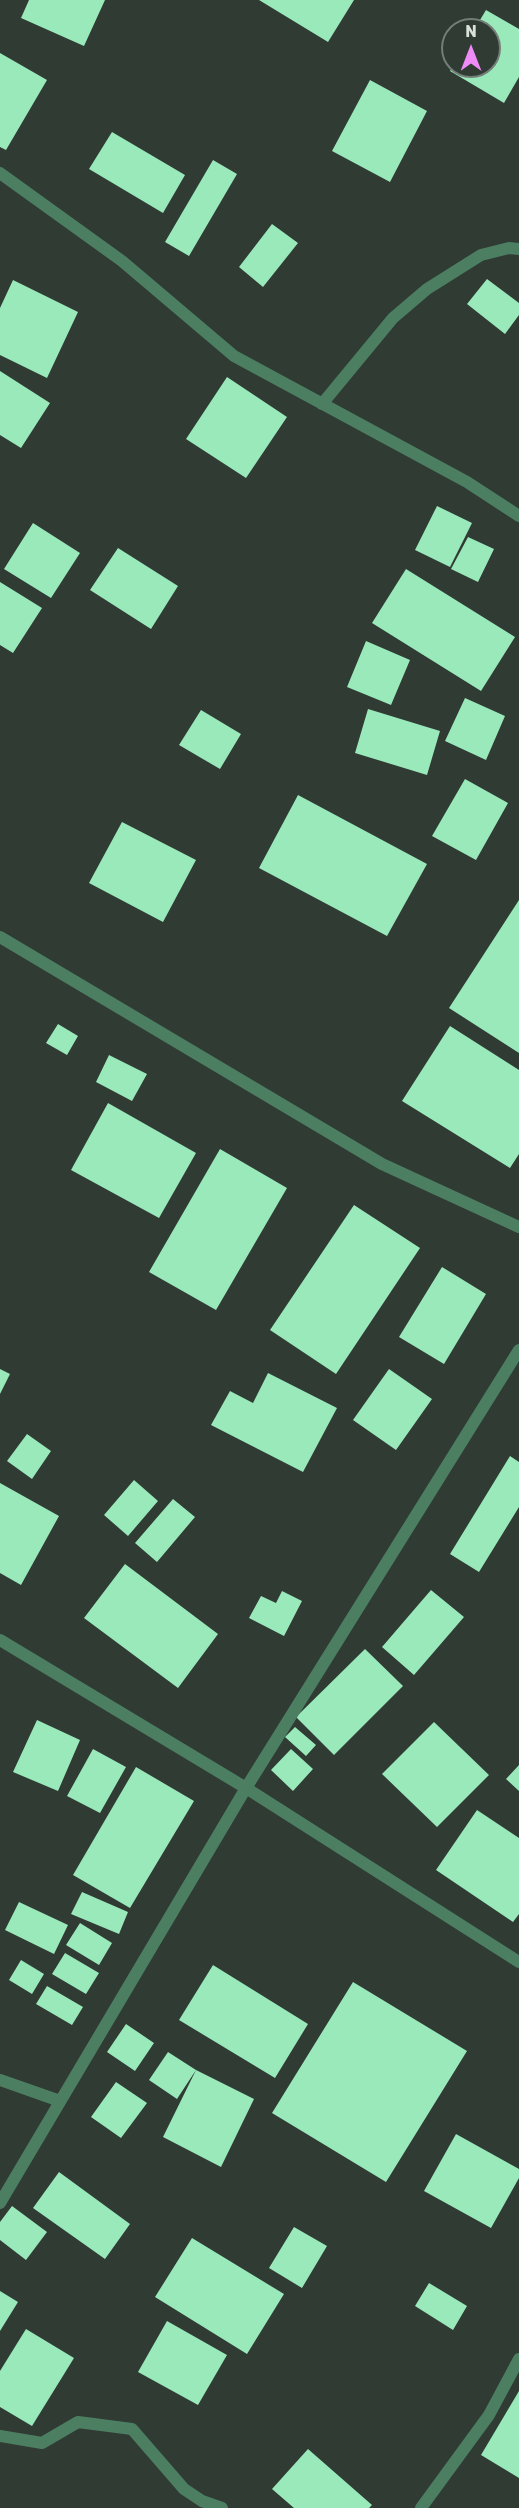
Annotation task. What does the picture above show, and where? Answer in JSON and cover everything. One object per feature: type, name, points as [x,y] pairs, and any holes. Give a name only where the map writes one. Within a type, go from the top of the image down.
[{"type":"street","points":[[1,177],[122,261],[234,356],[467,482],[519,516]]},
{"type":"street","points":[[322,404],[393,318],[427,289],[481,255],[509,248],[519,249]]},
{"type":"street","points":[[0,937],[382,1164],[519,1227]]},
{"type":"street","points":[[0,2203],[246,1788],[519,1350]]},
{"type":"street","points":[[0,1640],[246,1788],[519,1962]]},
{"type":"street","points":[[0,2080],[60,2101]]},
{"type":"street","points":[[421,2508],[489,2415],[519,2359]]},
{"type":"street","points":[[0,2436],[42,2443],[78,2422],[132,2429],[184,2489],[202,2501],[222,2508]]},
{"type":"building","points":[[29,0],[105,0],[84,46],[21,18]]},
{"type":"building","points":[[259,0],[354,0],[328,42]]},
{"type":"building","points":[[486,10],[500,18],[481,18]]},
{"type":"building","points":[[501,19],[519,29],[519,77],[504,103],[462,78],[501,78]]},
{"type":"building","points":[[0,53],[47,80],[6,150],[0,147]]},
{"type":"building","points":[[370,80],[427,111],[390,182],[332,151]]},
{"type":"building","points":[[112,132],[185,175],[163,213],[89,169]]},
{"type":"building","points":[[213,160],[237,174],[189,256],[165,242]]},
{"type":"building","points":[[272,224],[298,243],[263,287],[239,267]]},
{"type":"building","points":[[487,279],[519,303],[519,315],[505,334],[467,304]]},
{"type":"building","points":[[13,280],[78,312],[47,378],[0,355],[0,308]]},
{"type":"building","points":[[0,371],[50,403],[21,448],[0,435]]},
{"type":"building","points":[[227,377],[287,417],[246,478],[186,439]]},
{"type":"building","points":[[437,506],[472,523],[450,567],[415,550]]},
{"type":"building","points":[[33,523],[80,553],[51,598],[4,569]]},
{"type":"building","points":[[468,537],[494,549],[478,582],[451,569]]},
{"type":"building","points":[[118,548],[178,586],[151,629],[90,590]]},
{"type":"building","points":[[406,569],[515,637],[481,691],[372,623]]},
{"type":"building","points":[[0,582],[42,608],[13,653],[0,645]]},
{"type":"building","points":[[366,641],[410,660],[391,705],[347,687]]},
{"type":"building","points":[[465,698],[505,716],[486,760],[445,741]]},
{"type":"building","points":[[368,709],[440,731],[427,775],[355,753]]},
{"type":"building","points":[[201,710],[241,734],[220,769],[179,745]]},
{"type":"building","points":[[465,779],[508,803],[476,860],[432,836]]},
{"type":"building","points":[[298,795],[427,864],[387,936],[259,868]]},
{"type":"building","points":[[122,822],[196,860],[163,922],[89,883]]},
{"type":"building","points":[[519,900],[519,1053],[449,1008]]},
{"type":"building","points":[[58,1024],[78,1036],[67,1055],[46,1043]]},
{"type":"building","points":[[450,1026],[519,1070],[519,1154],[510,1168],[402,1101]]},
{"type":"building","points":[[109,1055],[147,1074],[132,1101],[96,1082]]},
{"type":"building","points":[[108,1103],[196,1153],[159,1218],[71,1170]]},
{"type":"building","points":[[220,1149],[287,1188],[216,1310],[149,1272]]},
{"type":"building","points":[[354,1205],[420,1248],[336,1374],[270,1330]]},
{"type":"building","points":[[442,1267],[486,1294],[444,1364],[399,1337]]},
{"type":"building","points":[[0,1369],[10,1374],[0,1394]]},
{"type":"building","points":[[389,1369],[432,1399],[396,1450],[353,1420]]},
{"type":"building","points":[[268,1373],[337,1408],[303,1472],[211,1425],[230,1391],[253,1403]]},
{"type":"building","points":[[27,1434],[51,1451],[32,1479],[7,1461]]},
{"type":"building","points":[[510,1456],[519,1462],[519,1507],[479,1572],[450,1554]]},
{"type":"building","points":[[134,1480],[158,1501],[128,1536],[104,1515]]},
{"type":"building","points":[[0,1483],[59,1516],[21,1585],[0,1573]]},
{"type":"building","points":[[173,1499],[195,1517],[157,1562],[135,1543]]},
{"type":"building","points":[[125,1564],[218,1634],[178,1688],[84,1618]]},
{"type":"building","points":[[431,1590],[464,1617],[414,1675],[382,1647]]},
{"type":"building","points":[[282,1591],[302,1601],[284,1636],[249,1618],[261,1596],[276,1603]]},
{"type":"building","points":[[365,1649],[403,1686],[334,1755],[296,1717]]},
{"type":"building","points":[[37,1720],[80,1740],[58,1791],[13,1772]]},
{"type":"building","points":[[434,1722],[489,1775],[437,1827],[382,1774]]},
{"type":"building","points":[[295,1727],[316,1745],[306,1756],[285,1737]]},
{"type":"building","points":[[93,1749],[126,1767],[100,1813],[67,1796]]},
{"type":"building","points":[[291,1749],[313,1769],[293,1791],[271,1770]]},
{"type":"building","points":[[519,1765],[519,1791],[506,1779]]},
{"type":"building","points":[[136,1767],[194,1801],[130,1908],[73,1875]]},
{"type":"building","points":[[477,1810],[519,1838],[519,1914],[513,1922],[436,1870]]},
{"type":"building","points":[[82,1892],[128,1912],[119,1934],[71,1914]]},
{"type":"building","points":[[19,1902],[68,1925],[54,1954],[5,1930]]},
{"type":"building","points":[[80,1923],[112,1943],[99,1965],[66,1945]]},
{"type":"building","points":[[65,1953],[99,1973],[86,1994],[52,1974]]},
{"type":"building","points":[[21,1960],[44,1974],[32,1994],[9,1980]]},
{"type":"building","points":[[213,1965],[308,2024],[275,2078],[179,2020]]},
{"type":"building","points":[[353,1982],[467,2051],[386,2182],[272,2113]]},
{"type":"building","points":[[47,1986],[83,2007],[72,2025],[36,2004]]},
{"type":"building","points":[[126,2024],[154,2043],[135,2071],[107,2052]]},
{"type":"building","points":[[168,2052],[196,2070],[177,2099],[149,2080]]},
{"type":"building","points":[[196,2070],[254,2099],[221,2167],[163,2137]]},
{"type":"building","points":[[116,2082],[147,2103],[121,2138],[91,2117]]},
{"type":"building","points":[[456,2134],[519,2169],[519,2178],[491,2228],[424,2191]]},
{"type":"building","points":[[59,2172],[130,2224],[105,2259],[33,2208]]},
{"type":"building","points":[[12,2206],[47,2232],[26,2260],[0,2240],[0,2222]]},
{"type":"building","points":[[294,2227],[327,2246],[302,2288],[269,2268]]},
{"type":"building","points":[[192,2238],[284,2294],[247,2354],[155,2297]]},
{"type":"building","points":[[429,2283],[467,2306],[453,2330],[415,2306]]},
{"type":"building","points":[[0,2291],[18,2302],[0,2331]]},
{"type":"building","points":[[167,2321],[227,2355],[198,2405],[138,2372]]},
{"type":"building","points":[[26,2329],[74,2358],[32,2426],[0,2407],[0,2371]]},
{"type":"building","points":[[519,2391],[519,2478],[481,2455]]},
{"type":"building","points":[[308,2449],[372,2505],[369,2508],[294,2508],[272,2489]]}]
